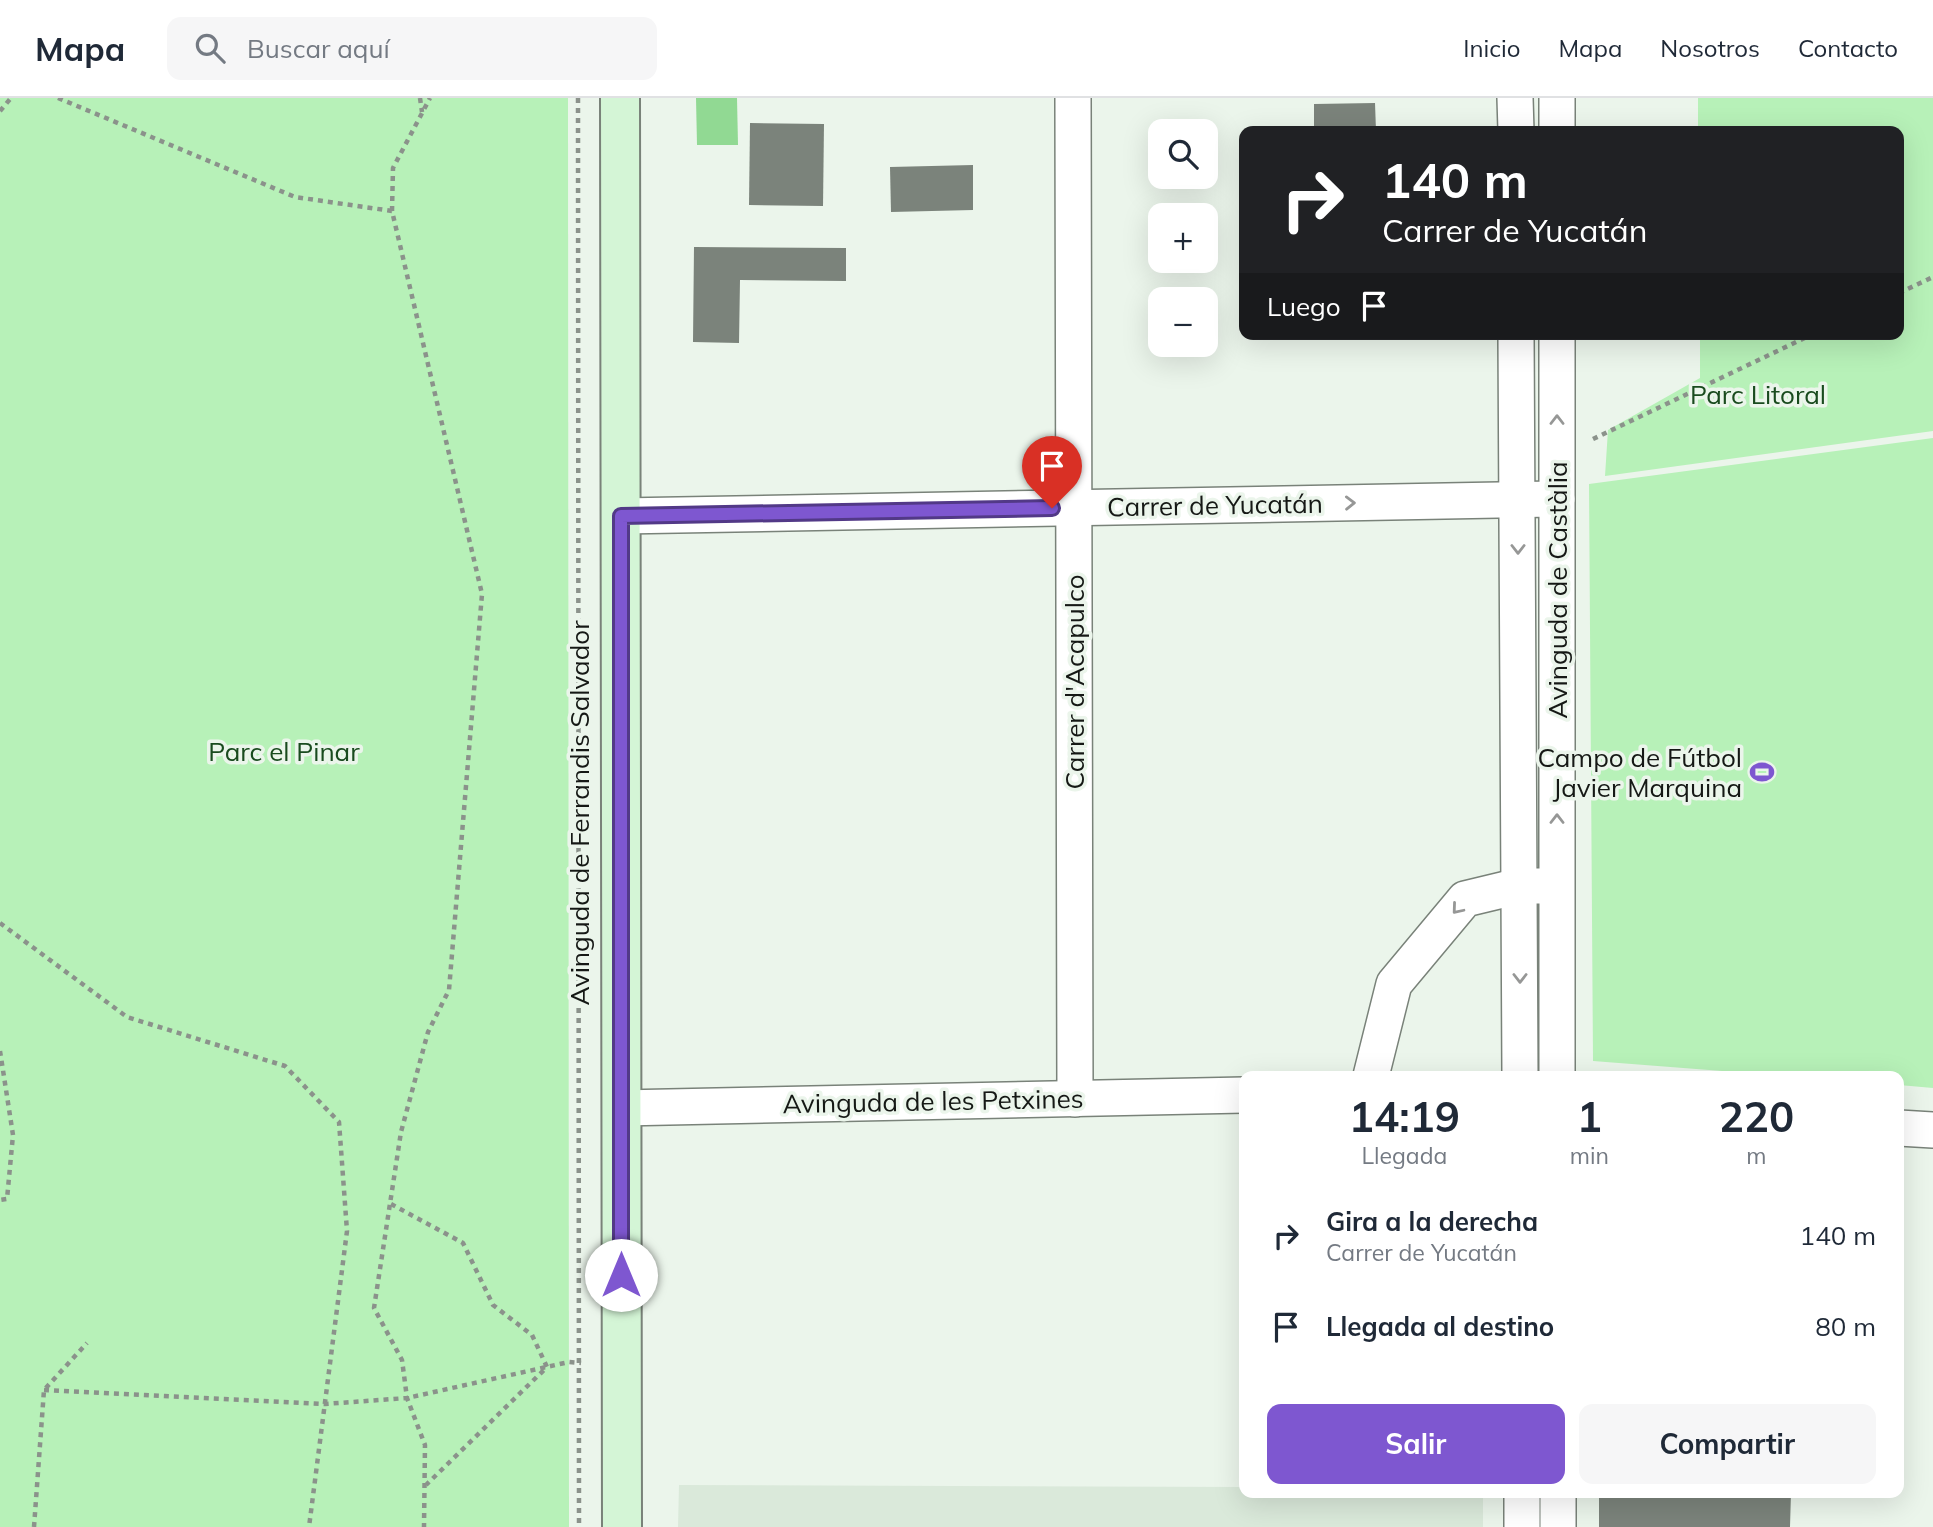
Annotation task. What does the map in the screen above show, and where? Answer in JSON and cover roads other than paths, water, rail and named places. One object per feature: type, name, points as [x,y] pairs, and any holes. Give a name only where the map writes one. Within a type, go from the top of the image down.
[{"type":"street","name":"Avinguda de Ferrandis Salvador","points":[[620,98],[622,1527]]},
{"type":"street","name":"Carrer d'Acapulco","points":[[1073,98],[1075,1099]]},
{"type":"street","points":[[1515,98],[1516,126]]},
{"type":"street","points":[[1557,98],[1557,126]]},
{"type":"street","name":"Avinguda de Castàlia","points":[[1517,340],[1520,1071]]},
{"type":"street","name":"Avinguda de Castàlia","points":[[1557,340],[1557,1071]]},
{"type":"street","name":"Carrer de Yucatán","points":[[621,516],[1557,499]]},
{"type":"street","points":[[1372,1071],[1394,984],[1465,899],[1519,886],[1557,887]]},
{"type":"street","name":"Avinguda de les Petxines","points":[[621,1108],[1239,1096]]},
{"type":"street","points":[[1904,1128],[1933,1130]]},
{"type":"street","points":[[1522,1498],[1522,1527]]},
{"type":"street","points":[[1558,1498],[1558,1527]]},
{"type":"place","name":"Campo de Fútbol Javier Marquina","points":[[1762,772]]},
{"type":"park label","name":"Parc Litoral","points":[[1758,394]]},
{"type":"park label","name":"Parc el Pinar","points":[[284,751]]}]
